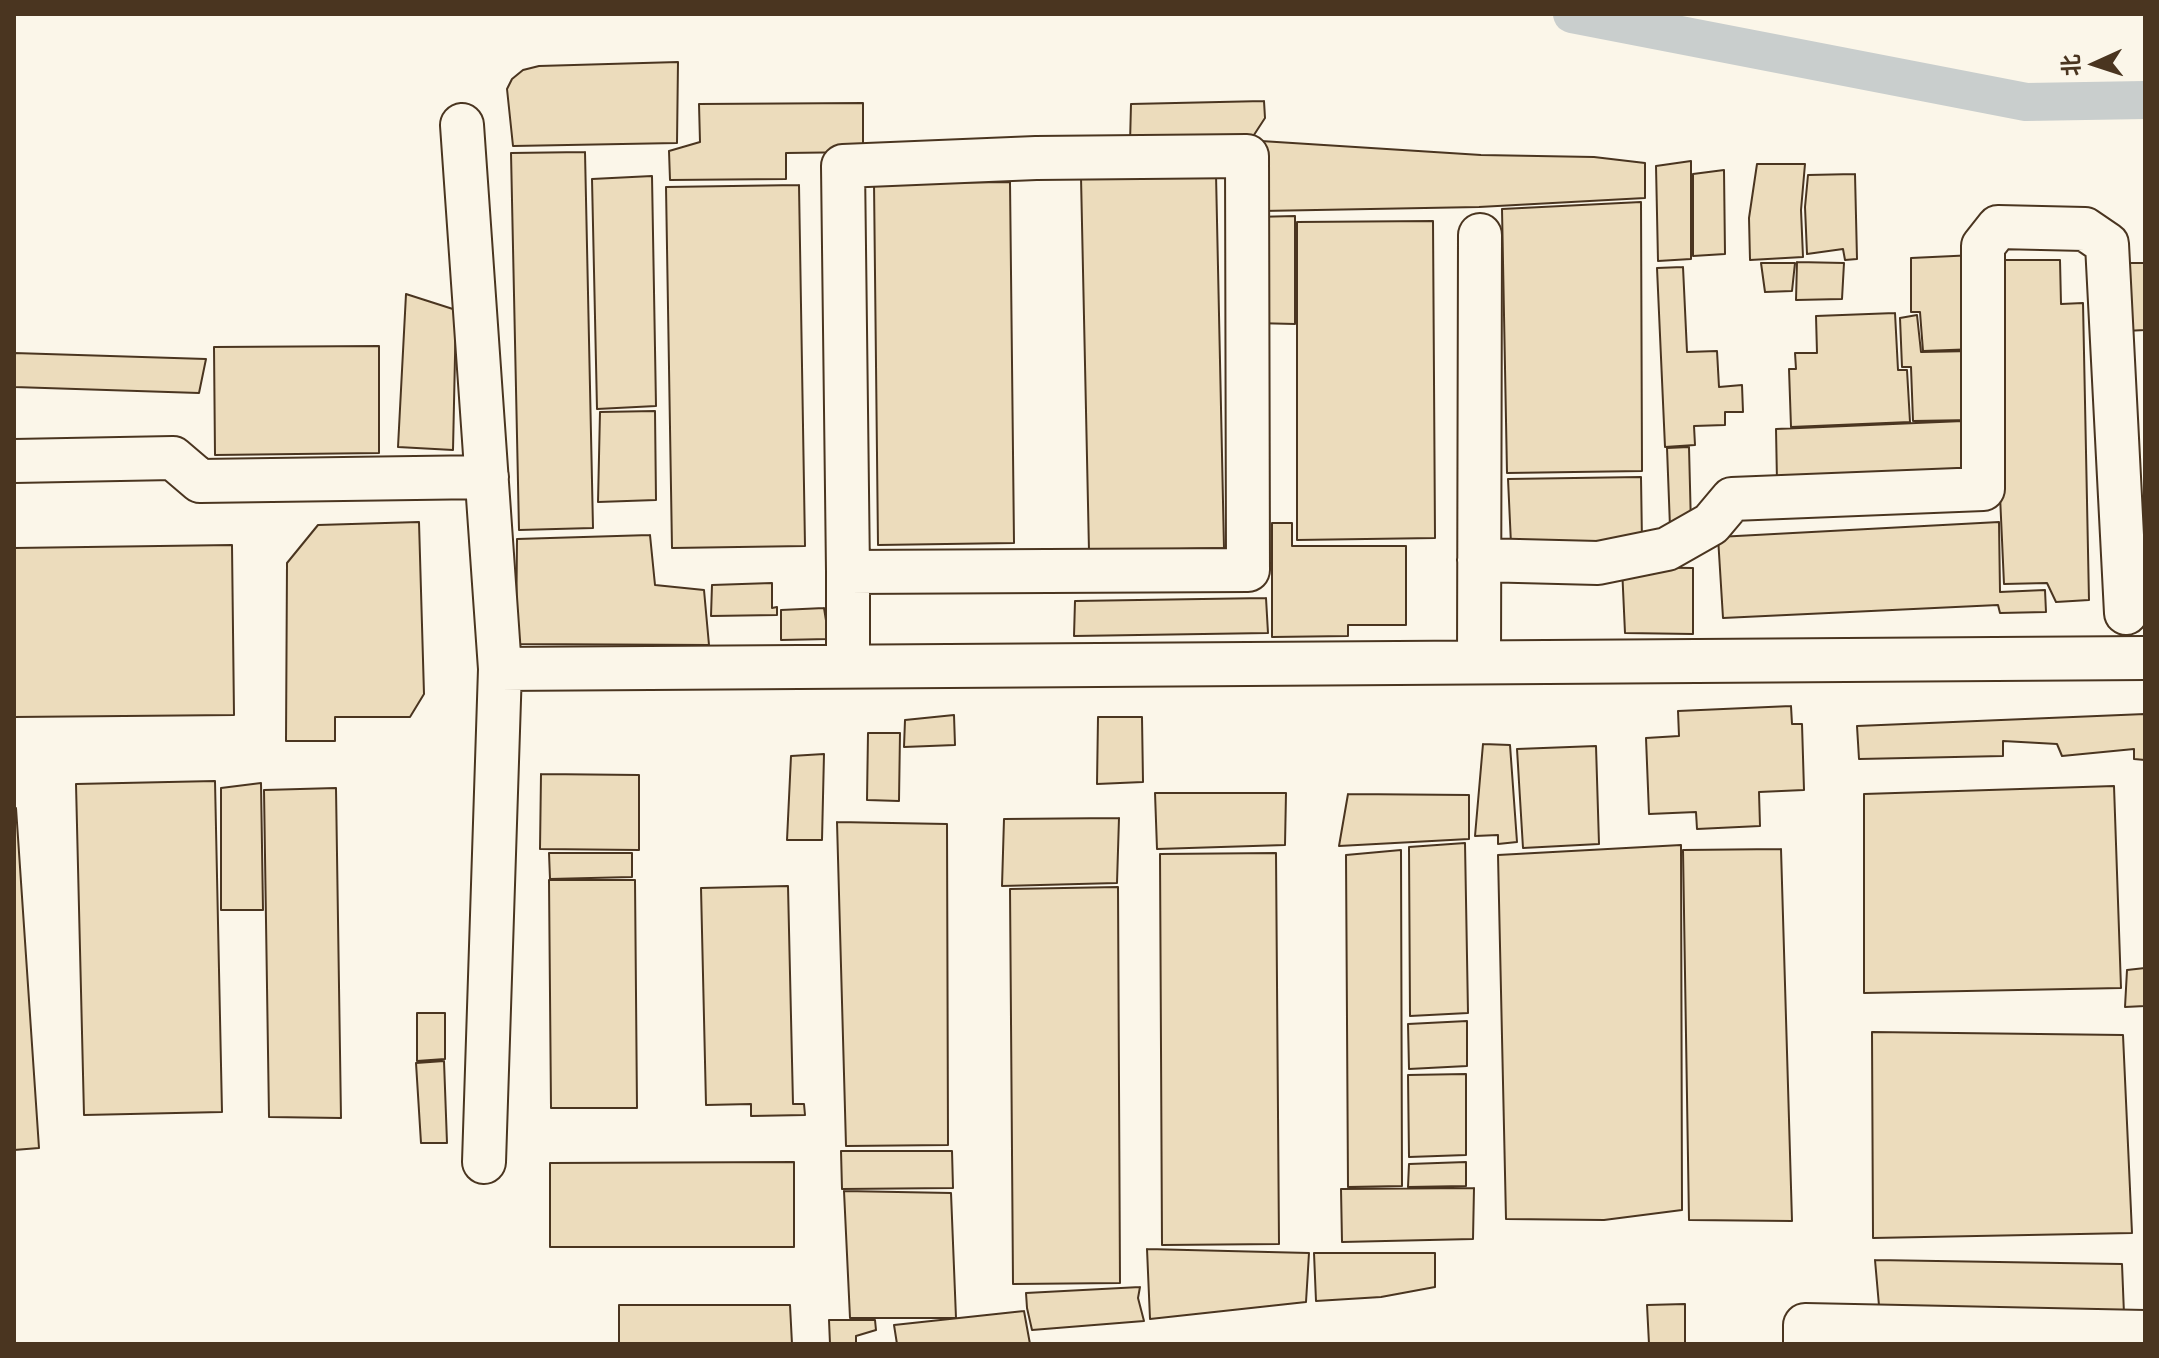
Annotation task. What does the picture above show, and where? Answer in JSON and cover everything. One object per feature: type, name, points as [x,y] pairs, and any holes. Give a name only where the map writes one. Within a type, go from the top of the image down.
[{"type":"street","points":[[462,125],[500,669],[484,1162]]},
{"type":"street","points":[[848,572],[1248,570],[1247,156],[1036,158],[843,166],[848,659]]},
{"type":"street","points":[[1479,560],[1598,563],[1667,549],[1711,524],[1732,499],[1983,489],[1983,246],[1998,227],[2085,229],[2107,244],[2131,455],[2126,613]]},
{"type":"street","points":[[1479,662],[1480,235]]},
{"type":"street","points":[[14,461],[173,458],[200,481],[487,477]]},
{"type":"street","points":[[500,669],[2145,658]]},
{"type":"street","points":[[1805,1344],[1805,1325],[2145,1332]]},
{"type":"building","points":[[678,62],[677,143],[513,146],[507,89],[512,79],[523,70],[539,66]]},
{"type":"building","points":[[1264,101],[1265,118],[1250,141],[1130,143],[1131,104]]},
{"type":"building","points":[[863,103],[863,152],[786,153],[786,179],[670,180],[669,151],[700,142],[699,104]]},
{"type":"building","points":[[1261,141],[1481,155],[1594,157],[1645,163],[1645,198],[1479,207],[1262,211]]},
{"type":"building","points":[[585,152],[593,528],[519,530],[511,153]]},
{"type":"building","points":[[1691,161],[1691,259],[1658,261],[1656,166]]},
{"type":"building","points":[[1757,164],[1805,164],[1801,210],[1803,257],[1750,260],[1749,218]]},
{"type":"building","points":[[1724,170],[1725,254],[1693,256],[1693,174]]},
{"type":"building","points":[[1216,174],[1224,548],[1089,551],[1081,177]]},
{"type":"building","points":[[1855,174],[1857,259],[1845,260],[1843,249],[1807,254],[1805,207],[1808,175]]},
{"type":"building","points":[[652,176],[656,406],[597,409],[592,179]]},
{"type":"building","points":[[1010,182],[1014,543],[878,545],[874,183]]},
{"type":"building","points":[[799,185],[805,546],[672,548],[666,187]]},
{"type":"building","points":[[1641,202],[1642,471],[1507,473],[1502,209]]},
{"type":"building","points":[[1295,216],[1295,324],[1254,323],[1254,217]]},
{"type":"building","points":[[1433,221],[1435,538],[1297,540],[1297,222]]},
{"type":"building","points":[[1975,255],[1976,349],[1923,351],[1920,312],[1911,312],[1911,258]]},
{"type":"building","points":[[1998,260],[2060,260],[2061,304],[2083,303],[2089,600],[2056,602],[2047,583],[2004,584],[1990,274]]},
{"type":"building","points":[[1797,262],[1844,263],[1842,299],[1796,300]]},
{"type":"building","points":[[1761,263],[1795,263],[1792,291],[1765,292]]},
{"type":"building","points":[[2124,263],[2145,263],[2145,330],[2125,331]]},
{"type":"building","points":[[1683,267],[1687,352],[1717,351],[1719,387],[1742,385],[1743,412],[1725,412],[1725,425],[1694,426],[1695,445],[1665,447],[1657,268]]},
{"type":"building","points":[[406,294],[456,310],[453,450],[398,447]]},
{"type":"building","points":[[1895,313],[1898,370],[1907,370],[1910,422],[1791,427],[1789,369],[1796,369],[1795,353],[1817,353],[1816,316]]},
{"type":"building","points":[[1917,315],[1921,352],[1972,351],[1973,420],[1913,421],[1911,367],[1902,367],[1900,318]]},
{"type":"building","points":[[379,346],[379,453],[215,455],[214,347]]},
{"type":"building","points":[[14,353],[206,359],[199,393],[14,387]]},
{"type":"building","points":[[655,411],[656,500],[598,502],[600,412]]},
{"type":"building","points":[[1963,421],[1965,475],[1777,482],[1776,429]]},
{"type":"building","points":[[1689,447],[1691,526],[1670,527],[1667,448]]},
{"type":"building","points":[[1641,477],[1642,542],[1511,544],[1508,479]]},
{"type":"building","points":[[419,522],[424,694],[410,717],[335,717],[335,741],[286,741],[287,563],[318,525]]},
{"type":"building","points":[[1999,522],[2000,592],[2045,590],[2046,612],[2000,613],[1998,605],[1723,618],[1718,537]]},
{"type":"building","points":[[1272,523],[1292,523],[1292,546],[1406,546],[1406,625],[1348,625],[1348,636],[1272,637]]},
{"type":"building","points":[[650,535],[655,585],[704,590],[709,645],[516,644],[517,539]]},
{"type":"building","points":[[232,545],[234,715],[14,717],[14,548]]},
{"type":"building","points":[[1622,567],[1693,568],[1693,634],[1625,633]]},
{"type":"building","points":[[772,583],[772,608],[777,607],[777,615],[711,616],[712,585]]},
{"type":"building","points":[[1266,598],[1268,633],[1074,636],[1075,601]]},
{"type":"building","points":[[824,608],[829,639],[781,640],[781,610]]},
{"type":"building","points":[[1791,706],[1792,724],[1802,724],[1804,790],[1759,792],[1760,826],[1697,829],[1696,812],[1649,814],[1646,738],[1679,736],[1678,711]]},
{"type":"building","points":[[2145,714],[2145,760],[2134,759],[2134,749],[2062,756],[2057,744],[2003,741],[2003,756],[1859,759],[1857,726]]},
{"type":"building","points":[[954,715],[955,745],[904,747],[905,720]]},
{"type":"building","points":[[1098,717],[1142,717],[1143,782],[1097,784]]},
{"type":"building","points":[[868,733],[900,733],[899,801],[867,800]]},
{"type":"building","points":[[1483,744],[1510,745],[1517,842],[1498,844],[1498,835],[1475,836]]},
{"type":"building","points":[[1596,746],[1599,844],[1523,848],[1517,749]]},
{"type":"building","points":[[824,754],[822,840],[787,840],[791,756]]},
{"type":"building","points":[[541,774],[639,775],[639,850],[540,849]]},
{"type":"building","points":[[215,781],[222,1112],[84,1115],[76,784]]},
{"type":"building","points":[[261,783],[263,910],[221,910],[221,788]]},
{"type":"building","points":[[2114,786],[2121,988],[1864,993],[1864,794]]},
{"type":"building","points":[[336,788],[341,1118],[269,1117],[264,790]]},
{"type":"building","points":[[1155,793],[1286,793],[1285,845],[1157,849]]},
{"type":"building","points":[[1348,794],[1469,795],[1469,839],[1339,846]]},
{"type":"building","points":[[14,808],[39,1148],[14,1150]]},
{"type":"building","points":[[1119,818],[1117,883],[1002,886],[1004,819]]},
{"type":"building","points":[[837,822],[947,824],[948,1145],[846,1146]]},
{"type":"building","points":[[1465,843],[1468,1013],[1410,1016],[1409,847]]},
{"type":"building","points":[[1681,845],[1682,1210],[1604,1220],[1506,1219],[1498,855]]},
{"type":"building","points":[[1781,849],[1792,1221],[1689,1220],[1683,850]]},
{"type":"building","points":[[1401,850],[1402,1186],[1348,1187],[1346,855]]},
{"type":"building","points":[[549,853],[632,853],[632,877],[550,879]]},
{"type":"building","points":[[1276,853],[1279,1244],[1162,1245],[1160,854]]},
{"type":"building","points":[[549,880],[635,880],[637,1108],[551,1108]]},
{"type":"building","points":[[788,886],[793,1104],[804,1104],[805,1115],[751,1116],[751,1104],[706,1105],[701,888]]},
{"type":"building","points":[[1118,887],[1120,1283],[1013,1284],[1010,889]]},
{"type":"building","points":[[2145,968],[2145,1006],[2125,1007],[2127,970]]},
{"type":"building","points":[[417,1013],[445,1013],[445,1059],[417,1061]]},
{"type":"building","points":[[1467,1021],[1467,1066],[1409,1069],[1408,1024]]},
{"type":"building","points":[[1872,1032],[2123,1035],[2132,1233],[1873,1238]]},
{"type":"building","points":[[444,1061],[447,1143],[421,1143],[416,1063]]},
{"type":"building","points":[[1466,1074],[1466,1155],[1409,1157],[1408,1075]]},
{"type":"building","points":[[841,1151],[952,1151],[953,1188],[842,1189]]},
{"type":"building","points":[[794,1162],[794,1247],[550,1247],[550,1163]]},
{"type":"building","points":[[1466,1162],[1466,1186],[1408,1187],[1409,1164]]},
{"type":"building","points":[[1474,1188],[1473,1239],[1342,1242],[1341,1189]]},
{"type":"building","points":[[844,1191],[951,1193],[956,1318],[850,1318]]},
{"type":"building","points":[[1147,1249],[1309,1253],[1306,1302],[1150,1319]]},
{"type":"building","points":[[1314,1253],[1435,1253],[1435,1287],[1381,1297],[1316,1301]]},
{"type":"building","points":[[1875,1260],[2122,1264],[2124,1314],[1880,1317]]},
{"type":"building","points":[[1140,1287],[1138,1298],[1144,1321],[1032,1330],[1026,1293]]},
{"type":"building","points":[[1685,1304],[1685,1344],[1649,1344],[1647,1305]]},
{"type":"building","points":[[619,1305],[790,1305],[792,1344],[619,1344]]},
{"type":"building","points":[[1024,1311],[1030,1344],[897,1344],[894,1325]]},
{"type":"building","points":[[829,1320],[875,1320],[876,1330],[856,1336],[856,1344],[830,1344]]},
{"type":"waterway","points":[[1572,14],[2026,102],[2145,100]]}]
